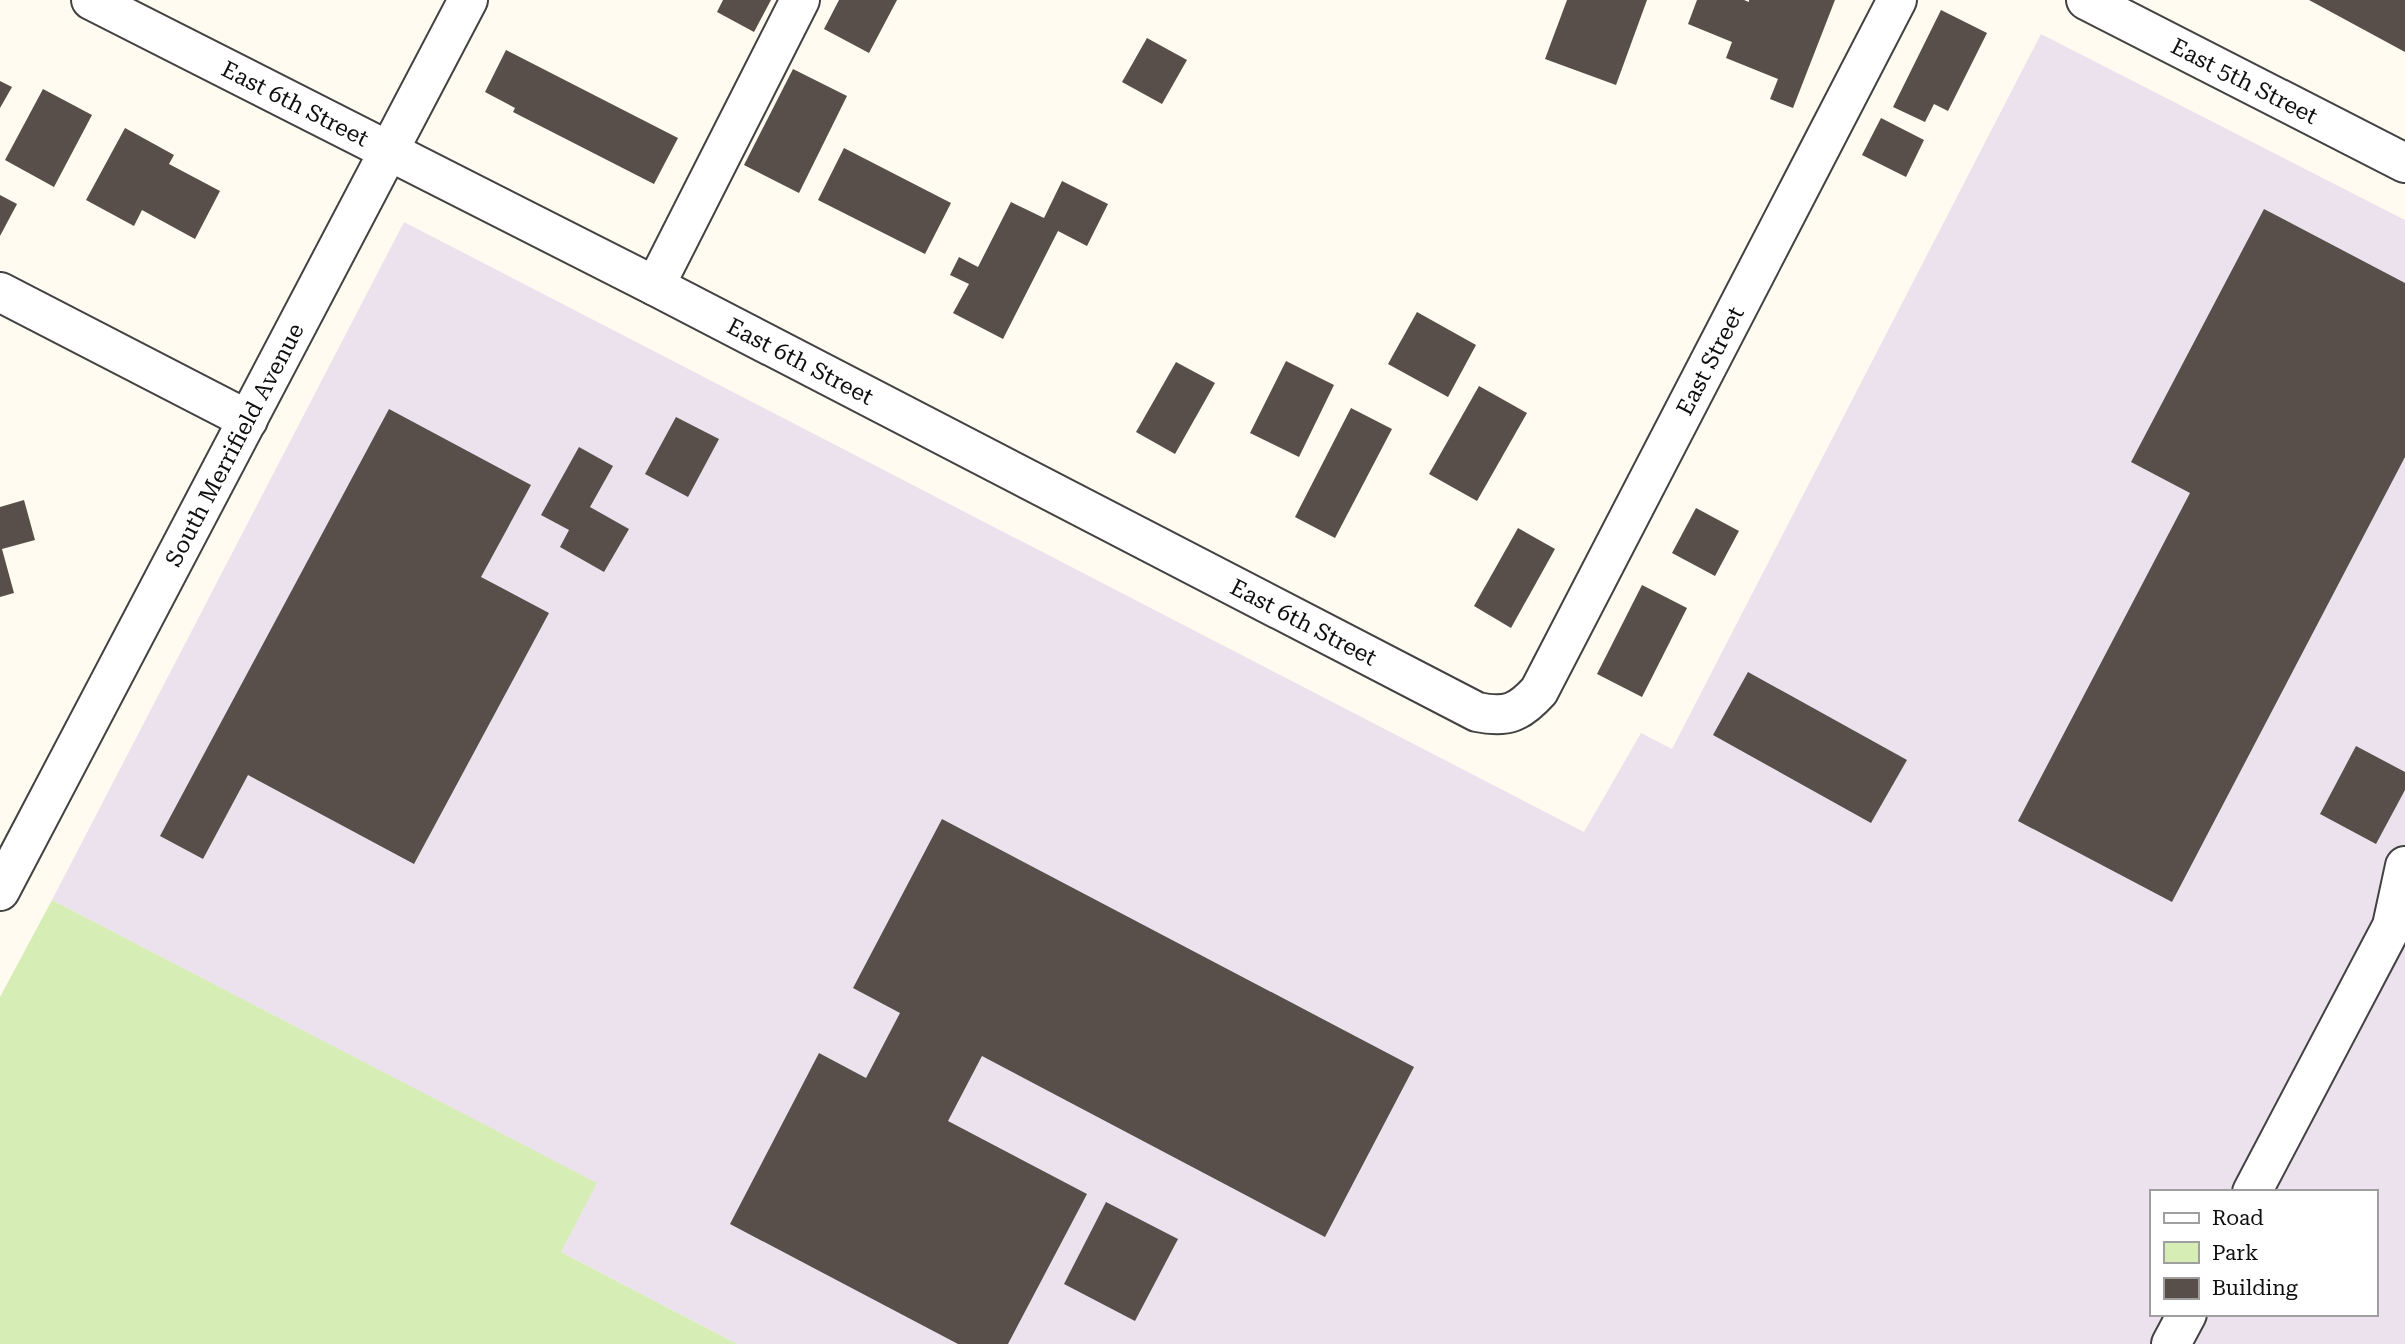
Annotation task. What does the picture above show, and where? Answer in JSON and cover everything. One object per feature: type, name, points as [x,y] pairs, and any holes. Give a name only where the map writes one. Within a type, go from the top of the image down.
[{"type":"street","name":"East 6th Street","points":[[91,0],[351,134],[388,150],[656,286],[1477,712],[1495,715],[1512,713]]},
{"type":"street","name":"South Merrifield Avenue","points":[[0,891],[468,0]]},
{"type":"street","points":[[656,286],[800,0]]},
{"type":"street","name":"East Street","points":[[1512,713],[1527,704],[1539,691],[1897,0]]},
{"type":"street","name":"East 5th Street","points":[[2086,0],[2405,163]]},
{"type":"street","points":[[0,292],[248,420]]},
{"type":"street","points":[[2253,1190],[2392,926],[2405,866]]},
{"type":"street","points":[[2171,1344],[2186,1316]]},
{"type":"shaded area","points":[[2041,34],[2405,220],[2405,1344],[737,1344],[561,1252],[596,1183],[52,900],[404,222],[1584,832],[1641,733],[1672,749]]},
{"type":"green space","points":[[52,900],[597,1183],[561,1252],[737,1344],[0,1344],[0,997]]},
{"type":"building","points":[[723,0],[771,0],[754,32],[717,12]]},
{"type":"building","points":[[839,0],[897,0],[869,53],[824,29]]},
{"type":"building","points":[[1567,0],[1647,0],[1616,85],[1545,59]]},
{"type":"building","points":[[1697,0],[1835,0],[1793,108],[1770,99],[1778,79],[1726,58],[1732,42],[1688,24]]},
{"type":"building","points":[[2309,0],[2405,0],[2405,52]]},
{"type":"building","points":[[1941,10],[1987,33],[1948,111],[1934,104],[1925,122],[1893,107]]},
{"type":"building","points":[[1147,38],[1187,60],[1162,104],[1122,82]]},
{"type":"building","points":[[506,50],[678,138],[654,184],[513,112],[515,108],[485,92]]},
{"type":"building","points":[[793,69],[847,96],[799,193],[744,165]]},
{"type":"building","points":[[0,81],[12,87],[0,108]]},
{"type":"building","points":[[43,89],[92,115],[54,187],[5,160]]},
{"type":"building","points":[[1881,118],[1924,140],[1906,177],[1862,155]]},
{"type":"building","points":[[125,128],[174,155],[169,164],[220,191],[195,239],[142,210],[134,226],[86,200]]},
{"type":"building","points":[[844,148],[951,203],[925,254],[818,200]]},
{"type":"building","points":[[1062,181],[1108,204],[1087,246],[1058,231],[1003,339],[953,313],[969,284],[950,275],[959,257],[978,267],[1011,202],[1044,218]]},
{"type":"building","points":[[0,195],[17,204],[0,236]]},
{"type":"building","points":[[2264,209],[2405,283],[2405,457],[2172,902],[2018,821],[2190,493],[2131,462]]},
{"type":"building","points":[[1417,312],[1476,345],[1448,397],[1388,364]]},
{"type":"building","points":[[1286,361],[1334,385],[1299,457],[1250,433]]},
{"type":"building","points":[[1176,362],[1215,383],[1175,454],[1136,432]]},
{"type":"building","points":[[1479,386],[1527,413],[1477,501],[1429,474]]},
{"type":"building","points":[[1351,408],[1392,429],[1335,538],[1295,517]]},
{"type":"building","points":[[389,409],[531,485],[481,577],[549,613],[414,864],[248,775],[203,859],[160,836]]},
{"type":"building","points":[[676,417],[719,439],[688,497],[645,474]]},
{"type":"building","points":[[579,447],[613,466],[590,507],[629,529],[604,572],[560,547],[569,530],[541,515]]},
{"type":"building","points":[[24,500],[35,540],[2,549],[14,593],[0,597],[0,507]]},
{"type":"building","points":[[1696,508],[1739,531],[1715,576],[1672,553]]},
{"type":"building","points":[[1518,528],[1555,549],[1511,628],[1474,606]]},
{"type":"building","points":[[1642,585],[1687,608],[1642,697],[1597,674]]},
{"type":"building","points":[[1748,672],[1907,760],[1871,823],[1713,735]]},
{"type":"building","points":[[2356,746],[2405,772],[2405,790],[2376,844],[2320,814]]},
{"type":"building","points":[[942,819],[1414,1067],[1325,1237],[982,1056],[948,1121],[1087,1194],[1008,1344],[958,1344],[730,1224],[819,1053],[866,1078],[900,1013],[853,988]]},
{"type":"building","points":[[1106,1202],[1178,1239],[1135,1321],[1064,1284]]}]
